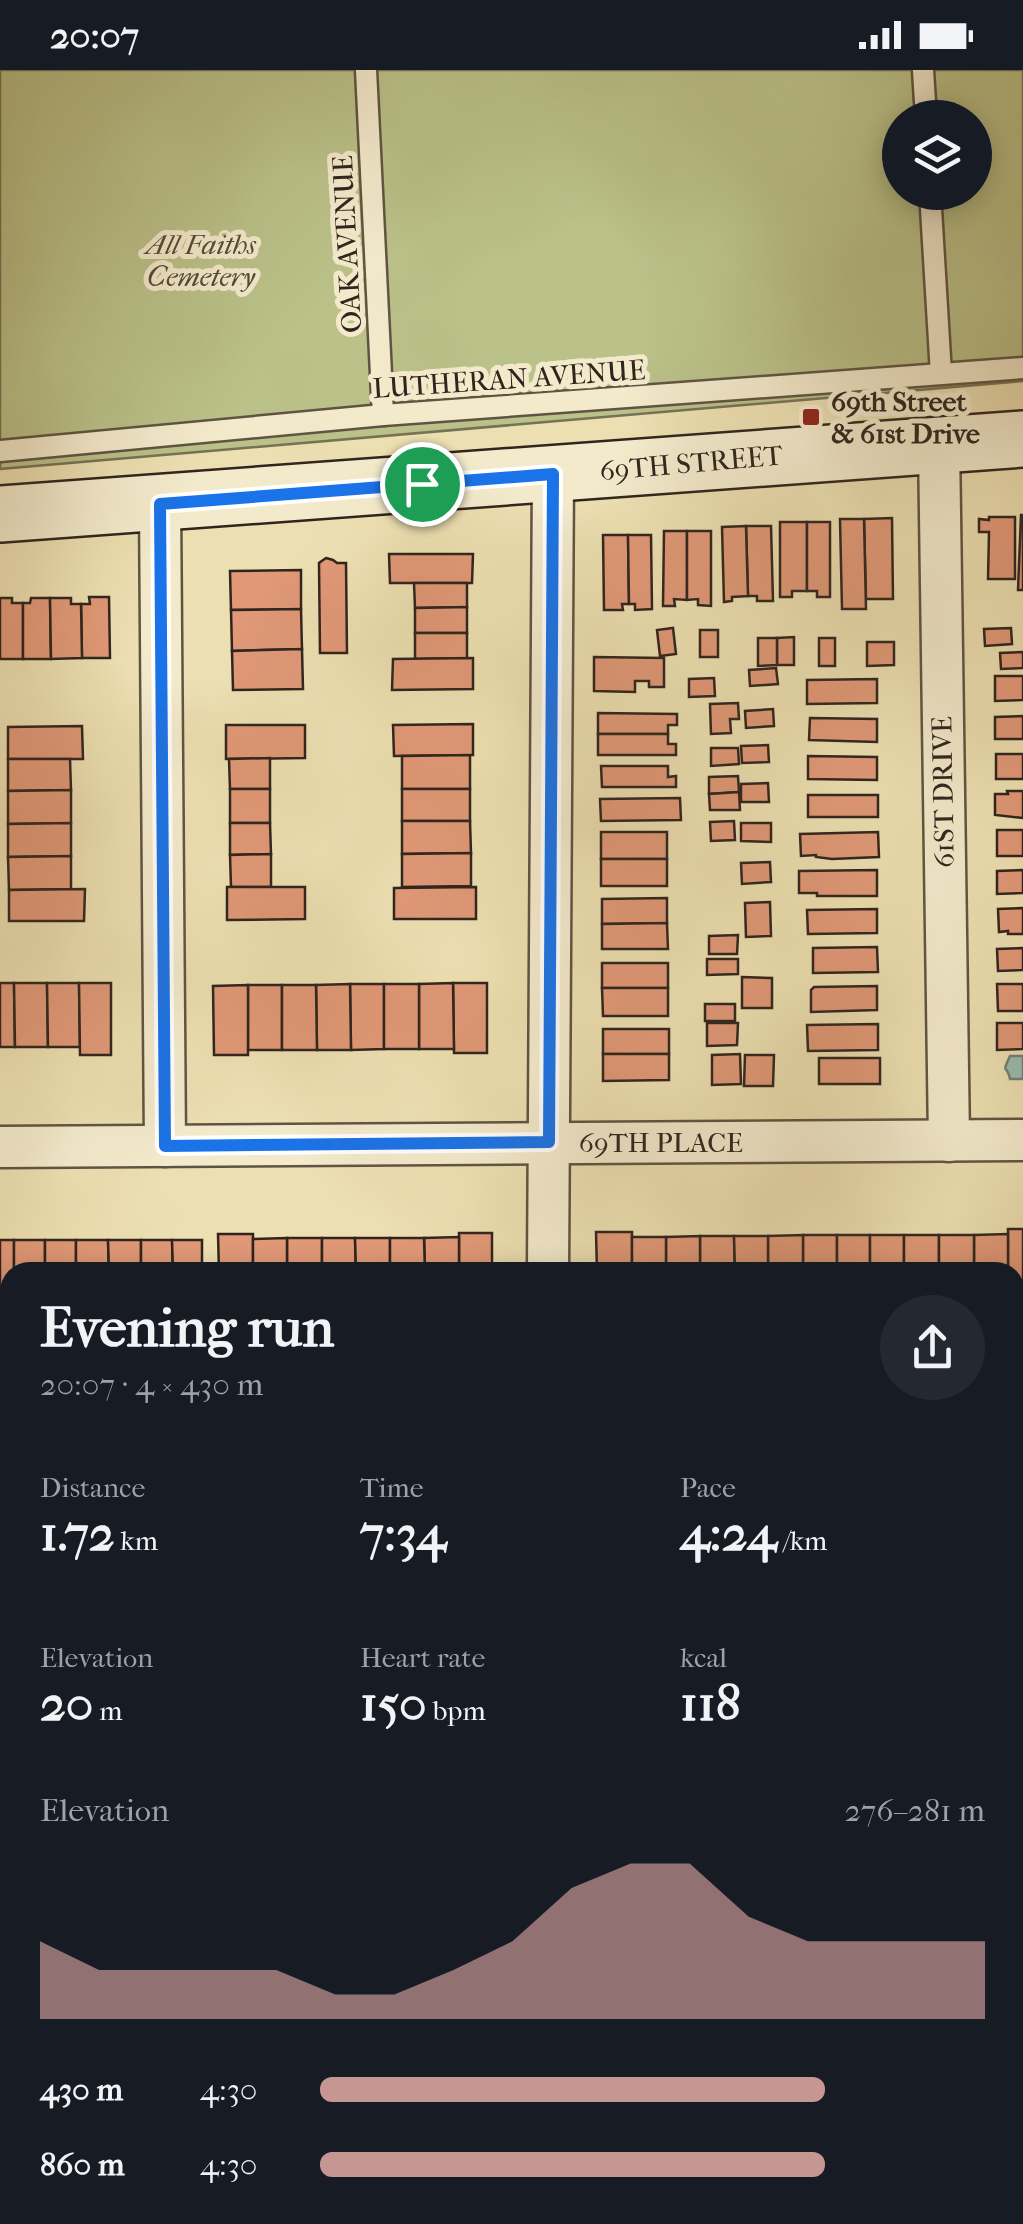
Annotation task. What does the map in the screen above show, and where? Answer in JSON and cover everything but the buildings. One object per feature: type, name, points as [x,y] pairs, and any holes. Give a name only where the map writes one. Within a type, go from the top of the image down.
[{"type":"main road","name":"69TH STREET","points":[[0,514],[1023,438]]},
{"type":"street","name":"61ST DRIVE","points":[[939,444],[949,1141]]},
{"type":"street","points":[[548,1262],[553,474]]},
{"type":"street","points":[[160,504],[165,1146]]},
{"type":"street","name":"69TH PLACE","points":[[0,1146],[1023,1140]]},
{"type":"lane","name":"OAK AVENUE","points":[[366,70],[383,415]]},
{"type":"lane","points":[[923,70],[925,100]]},
{"type":"lane","points":[[931,210],[940,374]]},
{"type":"lane","name":"LUTHERAN AVENUE","points":[[0,451],[383,415],[1023,368]]},
{"type":"green space","name":"All Faiths Cemetery","points":[[0,70],[1023,70],[1023,381],[0,469]]},
{"type":"water","points":[[1010,1056],[1023,1056],[1023,1079],[1010,1079],[1005,1068]]},
{"type":"place","name":"69th Street & 61st Drive","points":[[811,417]]},
{"type":"route","points":[[553,474],[549,1142],[165,1146],[160,504],[422,484],[553,474]]}]
